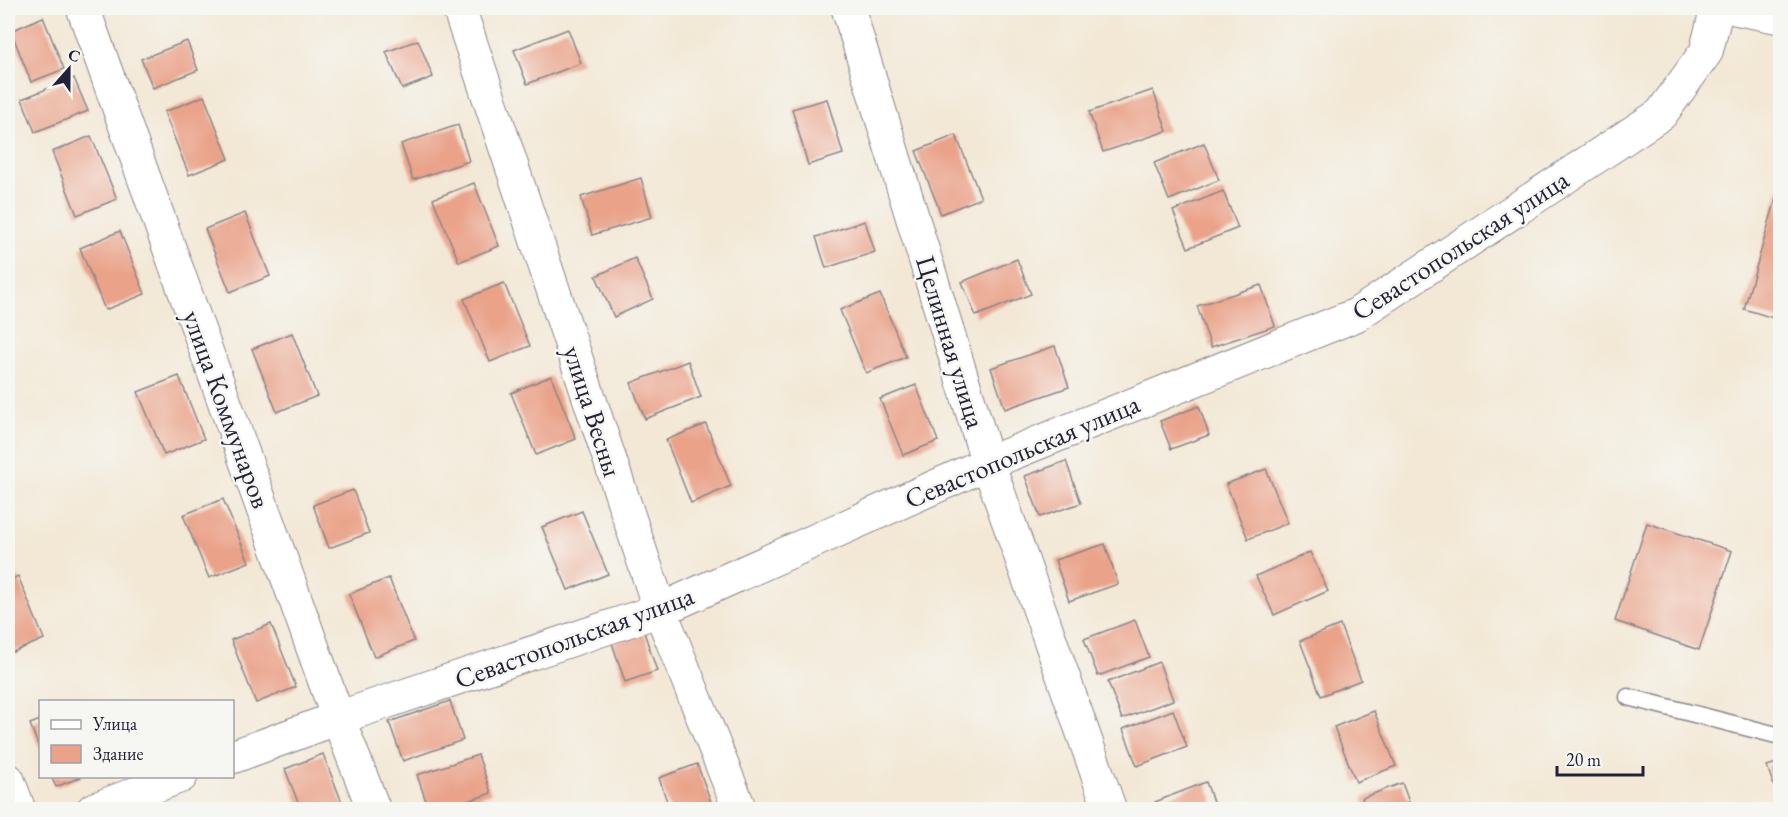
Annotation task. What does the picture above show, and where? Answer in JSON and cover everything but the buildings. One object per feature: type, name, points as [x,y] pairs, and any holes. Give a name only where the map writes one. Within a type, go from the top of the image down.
[{"type":"street","name":"улица Коммунаров","points":[[83,8],[338,718],[374,810]]},
{"type":"street","name":"улица Весны","points":[[459,8],[660,610],[740,810]]},
{"type":"street","name":"Целинная улица","points":[[848,8],[988,463],[1110,810]]},
{"type":"street","name":"Севастопольская улица","points":[[234,756],[338,718],[660,610],[988,463],[1356,315],[1661,114],[1706,52],[1717,8]]},
{"type":"street","points":[[1735,8],[1780,17]]},
{"type":"street","points":[[93,810],[178,778]]},
{"type":"street","points":[[8,780],[20,810]]},
{"type":"lane","points":[[1628,698],[1780,736]]}]
